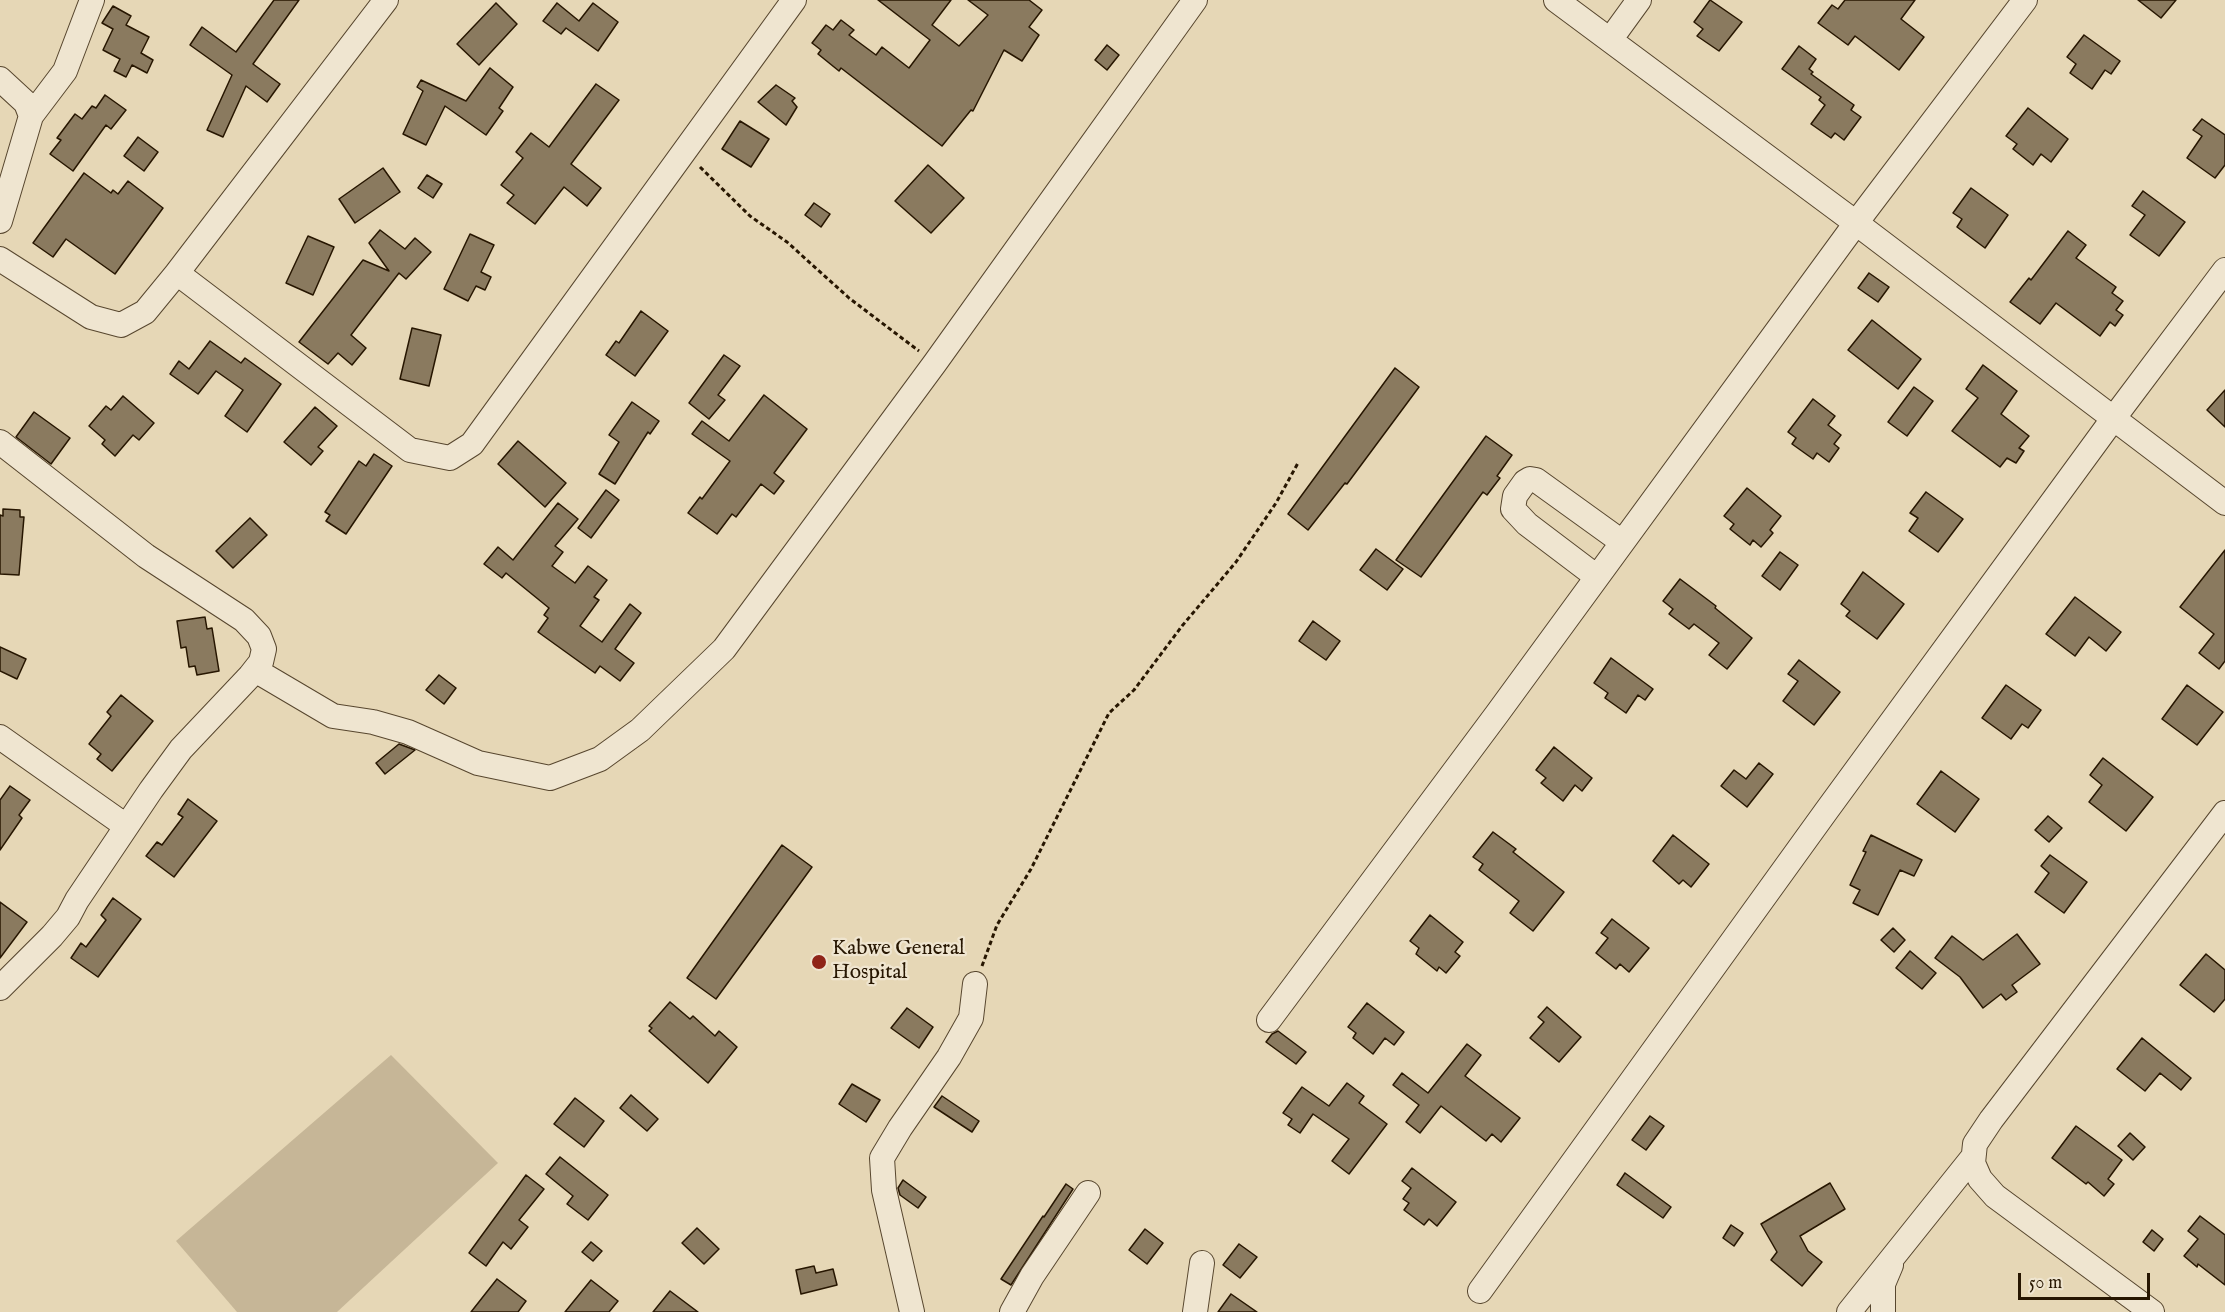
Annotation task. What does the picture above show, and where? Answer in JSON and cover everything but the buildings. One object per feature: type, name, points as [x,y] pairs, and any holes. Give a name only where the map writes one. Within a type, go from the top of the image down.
[{"type":"street","points":[[0,221],[31,116],[65,70],[92,0]]},
{"type":"street","points":[[0,259],[91,317],[121,325],[145,312],[386,0]]},
{"type":"street","points":[[177,273],[410,450],[450,458],[472,444],[794,0]]},
{"type":"street","points":[[255,670],[333,716],[373,722],[408,732],[478,763],[550,778],[600,759],[640,730],[724,649],[935,363],[1195,0]]},
{"type":"street","points":[[1556,0],[1856,223],[2225,503]]},
{"type":"street","points":[[1610,40],[1639,0]]},
{"type":"street","points":[[1269,1020],[1856,223],[2025,0]]},
{"type":"street","points":[[0,79],[26,104],[31,116]]},
{"type":"street","points":[[1480,1291],[1827,810],[2225,270]]},
{"type":"street","points":[[0,442],[146,556],[244,621],[259,636],[264,649],[261,662],[255,670],[182,749],[126,826],[68,917],[0,988]]},
{"type":"street","points":[[1597,577],[1527,524],[1513,509],[1515,496],[1525,482],[1530,479],[1536,480],[1622,542]]},
{"type":"street","points":[[0,737],[126,826]]},
{"type":"street","points":[[2152,1312],[1995,1196],[1980,1179],[1972,1163],[1975,1144],[1991,1119],[2225,813]]},
{"type":"street","points":[[912,1312],[884,1190],[882,1158],[949,1057],[971,1018],[975,984]]},
{"type":"street","points":[[1848,1312],[1973,1157]]},
{"type":"street","points":[[1012,1312],[1032,1276],[1088,1193]]},
{"type":"street","points":[[1883,1312],[1882,1284],[1897,1252]]},
{"type":"street","points":[[1195,1312],[1202,1263]]},
{"type":"path","points":[[683,151],[750,216],[787,242],[849,298],[935,363]]},
{"type":"path","points":[[975,984],[997,925],[1030,869],[1109,713],[1134,690],[1182,626],[1236,562],[1276,503],[1298,463]]},
{"type":"shaded area","points":[[391,1055],[498,1163],[337,1312],[237,1312],[176,1241]]},
{"type":"place","name":"Kabwe General Hospital","points":[[819,962]]}]
